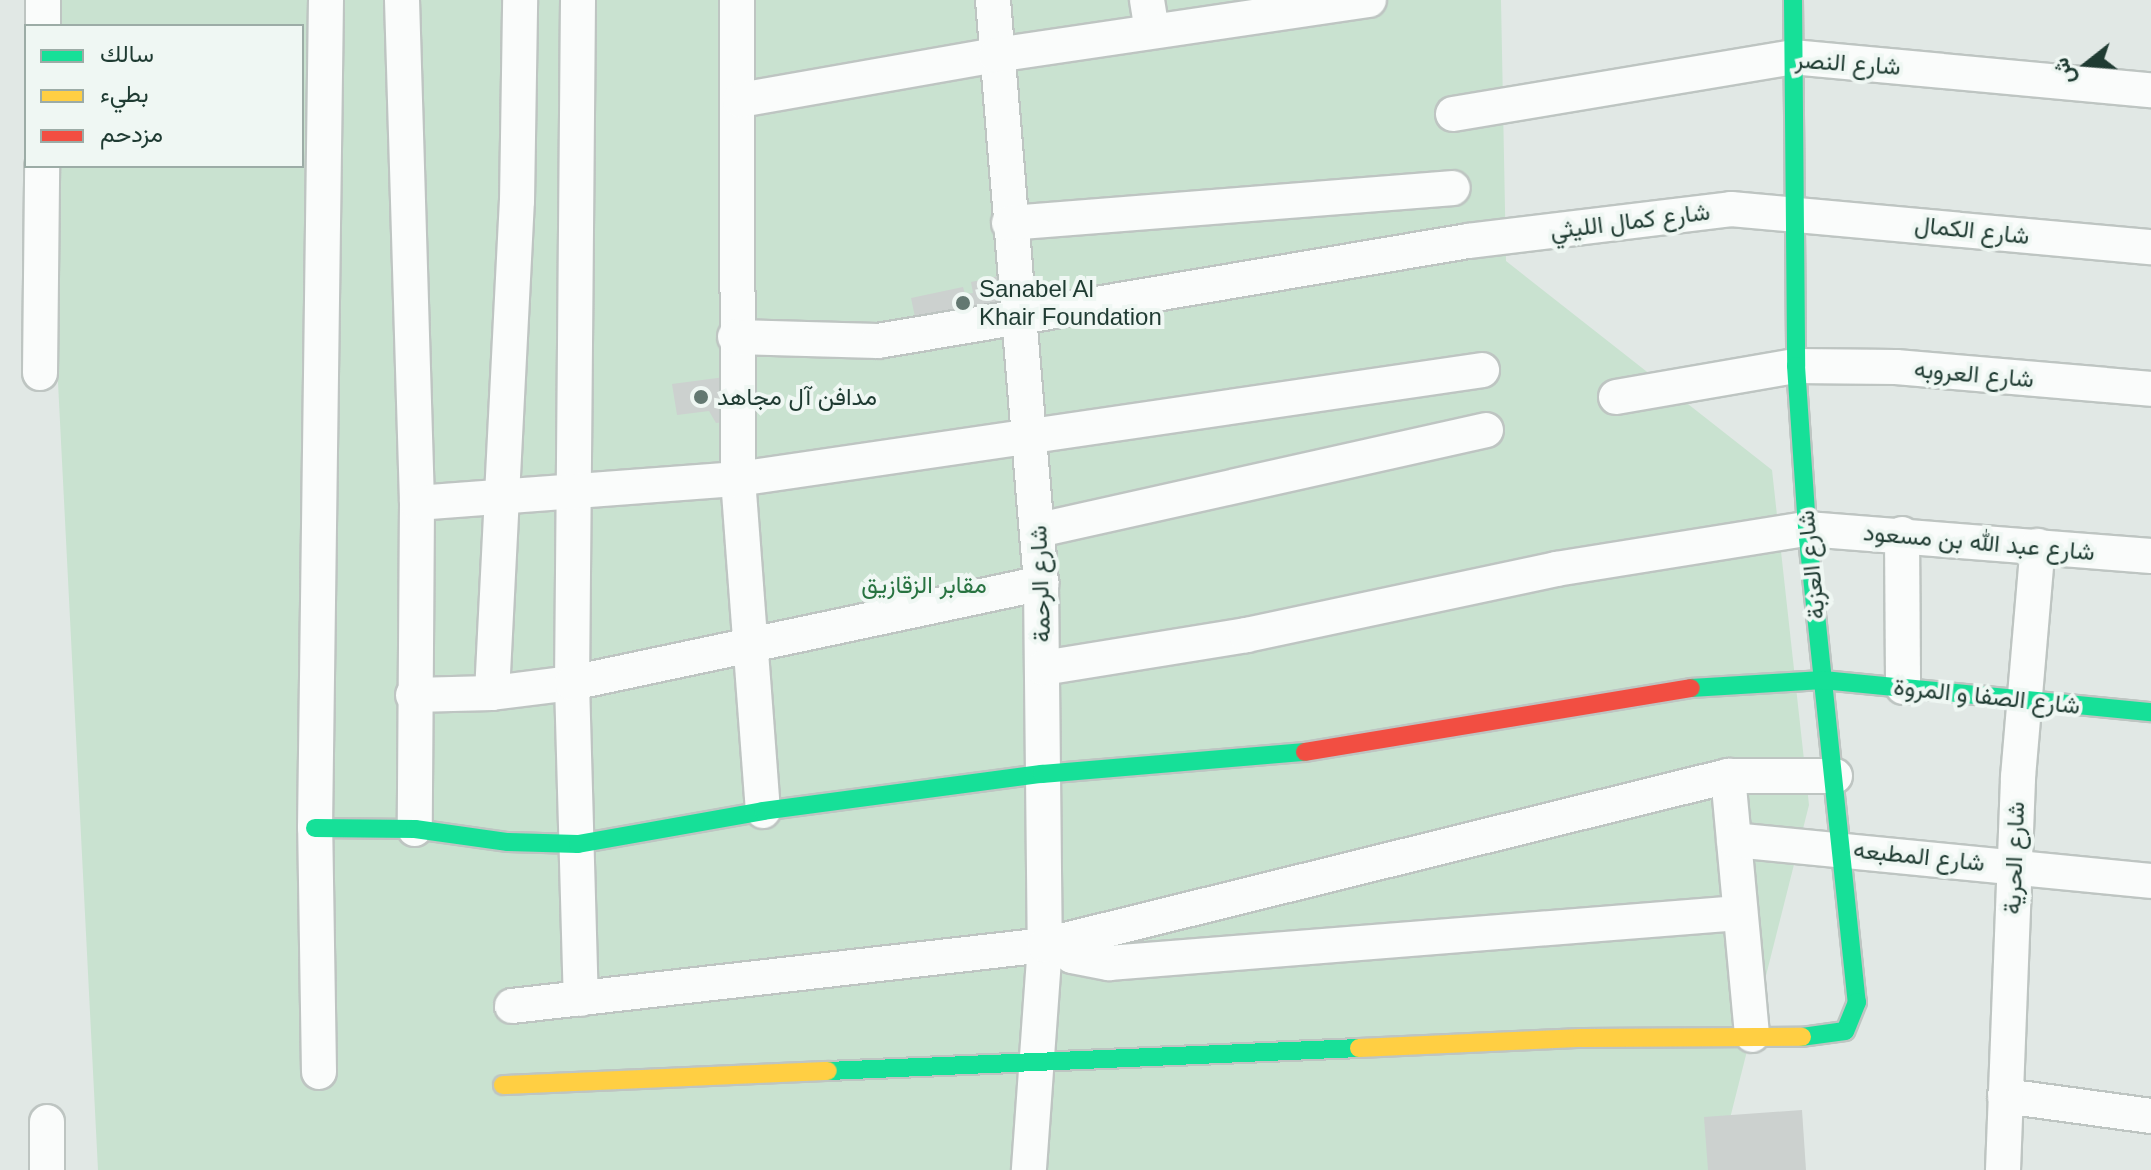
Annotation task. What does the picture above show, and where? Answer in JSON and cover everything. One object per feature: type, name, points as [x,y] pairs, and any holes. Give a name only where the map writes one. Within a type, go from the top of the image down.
[{"type":"street","points":[[43,0],[43,24]]},
{"type":"street","points":[[319,1072],[315,828],[326,0]]},
{"type":"street","points":[[402,0],[417,503],[413,695],[415,829]]},
{"type":"street","points":[[492,693],[517,201],[520,0]]},
{"type":"street","points":[[578,0],[572,683],[581,999]]},
{"type":"street","points":[[737,0],[740,100],[735,337],[738,479],[763,811]]},
{"type":"street","name":"شارع الرحمة","points":[[993,0],[1009,223],[1023,315],[1041,583],[1042,774],[1052,943],[1037,1062],[1029,1170]]},
{"type":"street","points":[[740,100],[996,55],[1150,16],[1369,0]]},
{"type":"street","name":"شارع العزبة","points":[[503,1085],[1752,1035],[1824,1037],[1851,1023],[1857,1002],[1807,529],[1796,366],[1793,0]]},
{"type":"street","name":"شارع النصر","points":[[1453,114],[1792,57],[2151,90]]},
{"type":"street","points":[[40,373],[42,168]]},
{"type":"street","points":[[1009,223],[1453,188]]},
{"type":"street","name":"شارع كمال الليثي","points":[[735,337],[878,341],[1468,241],[1700,212],[1793,212]]},
{"type":"street","name":"شارع الكمال","points":[[1793,212],[2151,247]]},
{"type":"street","name":"شارع العروبه","points":[[1616,397],[1796,366],[1896,367],[2151,389]]},
{"type":"street","points":[[417,503],[502,500],[738,479],[1033,439],[1482,370]]},
{"type":"street","points":[[1039,530],[1486,430]]},
{"type":"street","name":"شارع عبد الله بن مسعود","points":[[1043,668],[1246,635],[1556,569],[1807,529],[1902,534],[2151,556]]},
{"type":"street","points":[[1902,534],[1903,687]]},
{"type":"street","name":"شارع الحرية","points":[[2003,1170],[2013,866],[2038,546]]},
{"type":"street","points":[[413,695],[492,693],[572,683],[1041,583]]},
{"type":"street","name":"شارع الصفا و المروة","points":[[315,828],[415,829],[508,842],[578,844],[763,811],[1042,774],[1268,758],[1715,684],[1823,680],[2151,712]]},
{"type":"street","points":[[1728,776],[1752,1035]]},
{"type":"street","points":[[512,1006],[1052,943],[1728,776],[1835,776]]},
{"type":"street","name":"شارع المطبعه","points":[[1734,840],[1843,848],[2151,881]]},
{"type":"street","points":[[1052,943],[1072,956],[1109,963],[1739,913]]},
{"type":"street","points":[[2005,1096],[2151,1116]]},
{"type":"street","points":[[47,1122],[47,1170]]},
{"type":"green space","name":"مقابر الزقازيق","points":[[39,0],[1501,0],[1506,261],[1772,470],[1809,805],[1717,1170],[98,1170],[47,168],[304,168],[304,24],[40,24]]},
{"type":"building","name":"Sanabel Al Khair Foundation","points":[[1008,274],[1016,308],[918,331],[911,298],[963,287],[965,294],[973,293],[971,282]]},
{"type":"building","name":"مدافن آل مجاهد","points":[[725,377],[731,421],[716,423],[709,411],[677,415],[672,384]]},
{"type":"building","points":[[1802,1110],[1806,1170],[1708,1170],[1704,1117]]},
{"type":"traffic: fast","points":[[1793,0],[1796,366],[1807,529],[1857,1002],[1845,1031],[1802,1037]]},
{"type":"traffic: fast","points":[[1691,688],[1823,680],[2151,712]]},
{"type":"traffic: fast","points":[[315,828],[415,829],[508,842],[578,844],[763,811],[1042,774],[1305,752]]},
{"type":"traffic: fast","points":[[828,1071],[1359,1048]]},
{"type":"traffic: slow","points":[[1359,1048],[1582,1038],[1802,1037]]},
{"type":"traffic: slow","points":[[503,1085],[828,1071]]},
{"type":"traffic: jam","points":[[1305,752],[1691,688]]},
{"type":"place","name":"Sanabel Al Khair Foundation","points":[[963,303]]},
{"type":"place","name":"مدافن آل مجاهد","points":[[701,397]]}]
